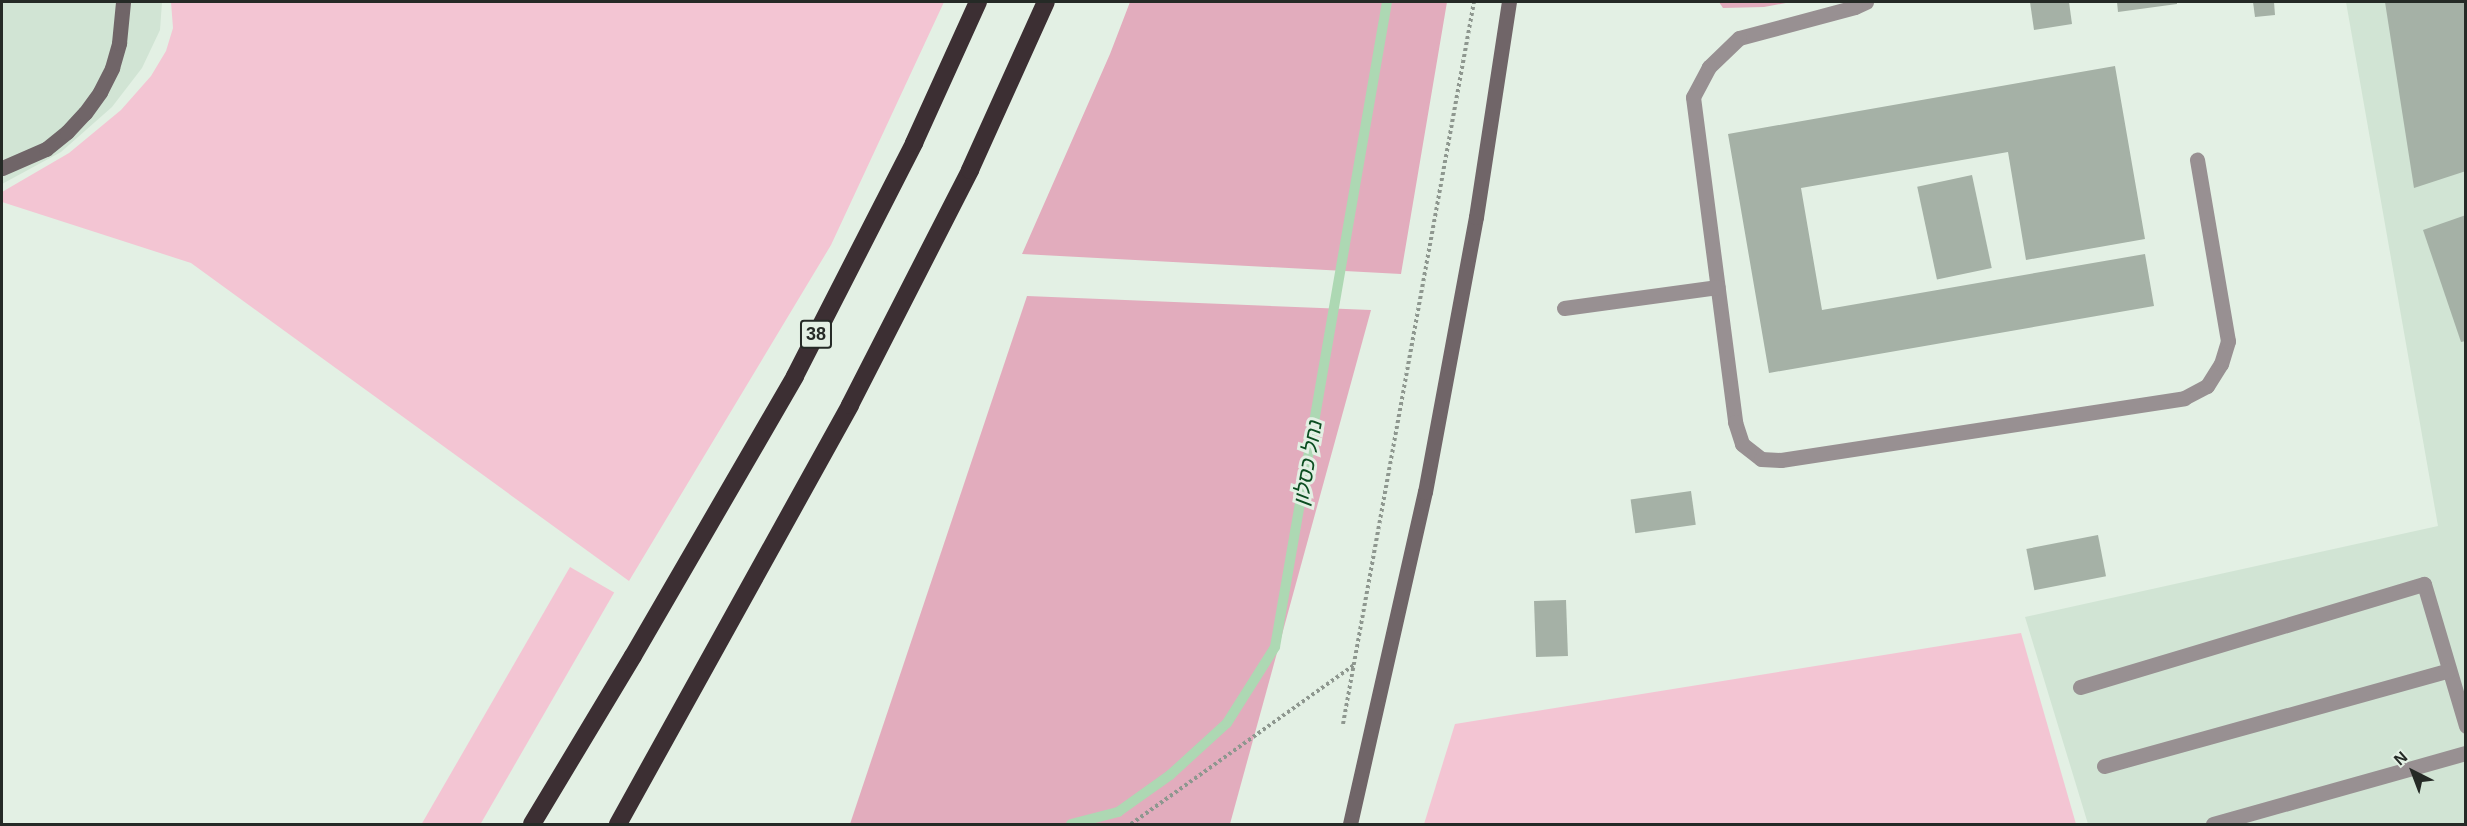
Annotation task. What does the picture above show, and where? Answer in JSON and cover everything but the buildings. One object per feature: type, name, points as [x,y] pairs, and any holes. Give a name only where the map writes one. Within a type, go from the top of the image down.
[{"type":"highway","name":"38","points":[[532,825],[795,376],[914,143],[978,2]]},
{"type":"highway","points":[[618,825],[850,405],[970,170],[1046,2]]},
{"type":"main road","points":[[2,168],[46,148],[67,132],[85,113],[100,92],[112,68],[119,43],[123,2]]},
{"type":"main road","points":[[1350,825],[1395,632],[1452,354],[1509,2]]},
{"type":"lane","points":[[1866,2],[1855,7],[1738,38],[1709,67],[1693,97],[1735,422],[1742,444],[1761,459],[1781,460],[2184,398],[2207,386],[2221,364],[2228,340],[2197,160]]},
{"type":"lane","points":[[1564,308],[1718,287]]},
{"type":"lane","points":[[2080,687],[2424,584],[2466,726]]},
{"type":"lane","points":[[2104,766],[2449,670]]},
{"type":"lane","points":[[2213,825],[2466,753]]},
{"type":"path","points":[[1342,732],[1474,2]]},
{"type":"path","points":[[1131,825],[1395,632]]},
{"type":"shaded area","points":[[2,2],[162,2],[160,30],[142,68],[112,107],[61,152],[2,184]]},
{"type":"shaded area","points":[[171,2],[944,2],[831,245],[629,581],[191,263],[2,202],[2,192],[69,153],[121,110],[151,76],[166,51],[173,28]]},
{"type":"shaded area","points":[[1130,2],[1447,2],[1401,274],[1022,254],[1110,54]]},
{"type":"shaded area","points":[[1719,2],[1791,2],[1764,7],[1723,8]]},
{"type":"shaded area","points":[[2346,2],[2465,2],[2465,824],[2088,824],[2025,617],[2438,526]]},
{"type":"shaded area","points":[[1027,296],[1371,310],[1230,824],[850,824]]},
{"type":"shaded area","points":[[570,567],[614,592],[481,824],[422,824]]},
{"type":"shaded area","points":[[2021,633],[2076,824],[1424,824],[1455,724]]},
{"type":"waterway","name":"נחל כסלון","points":[[1071,824],[1118,812],[1170,775],[1227,723],[1275,647],[1387,2]]}]
